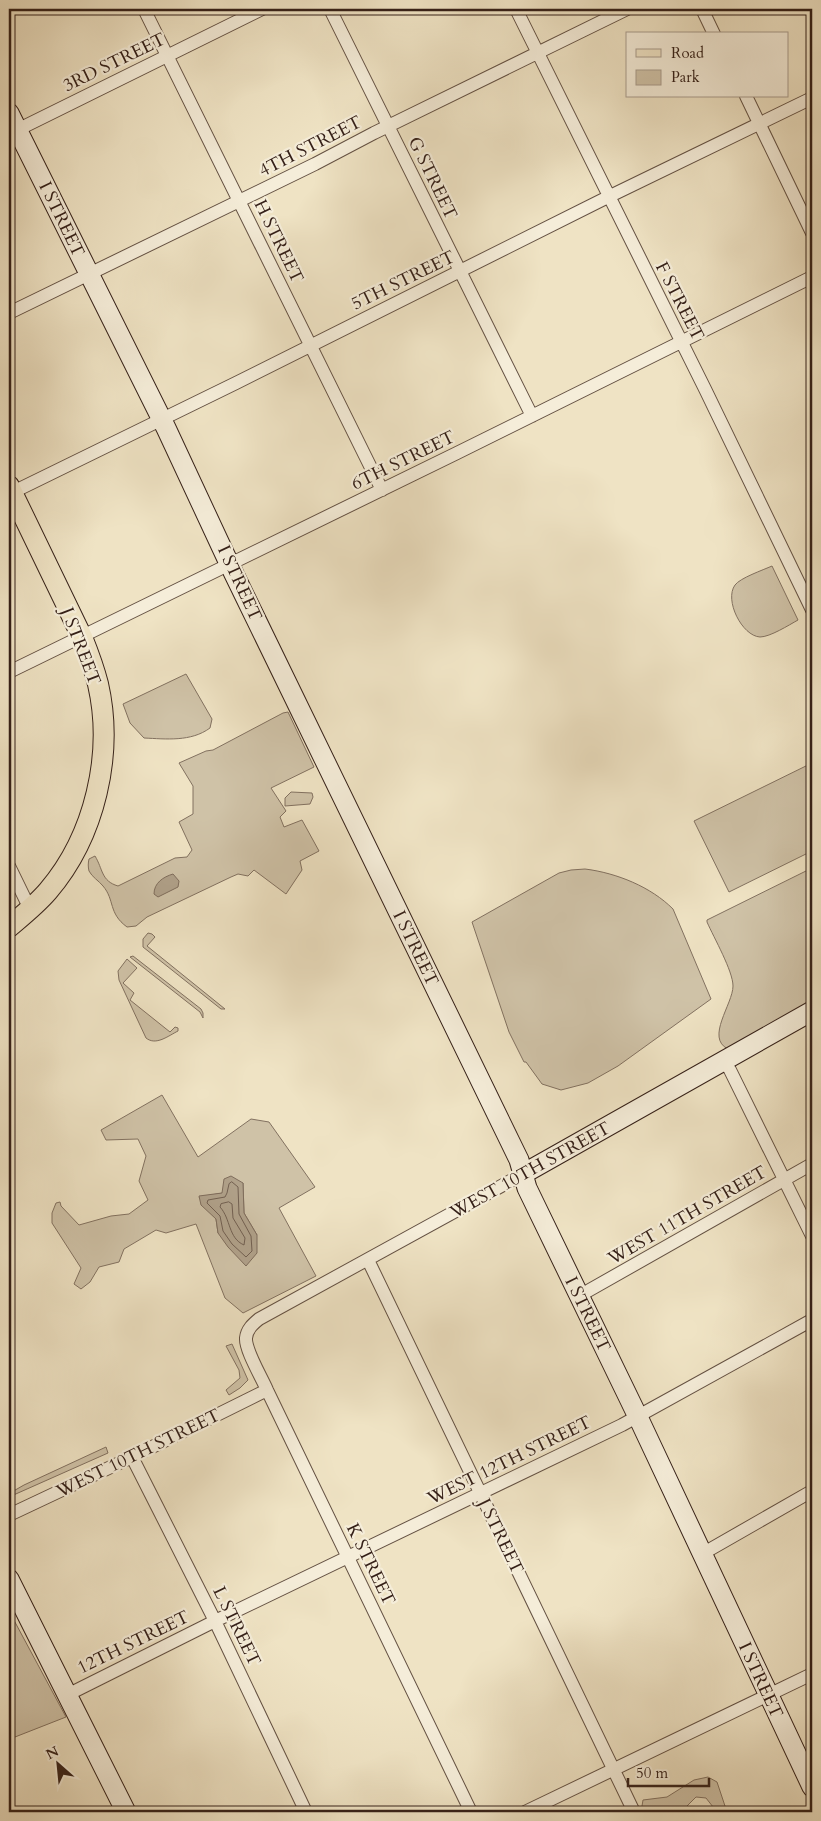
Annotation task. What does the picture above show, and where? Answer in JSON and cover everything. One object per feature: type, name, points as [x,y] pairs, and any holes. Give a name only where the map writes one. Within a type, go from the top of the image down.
[{"type":"main road","name":"J STREET","points":[[9,927],[52,886],[78,844],[92,809],[100,776],[103,748],[102,712],[98,684],[82,637],[10,491]]},
{"type":"street","name":"H STREET","points":[[144,9],[382,490]]},
{"type":"street","name":"3RD STREET","points":[[12,125],[168,55],[262,9]]},
{"type":"street","name":"G STREET","points":[[330,9],[532,416]]},
{"type":"street","name":"F STREET","points":[[516,9],[812,610]]},
{"type":"street","name":"4TH STREET","points":[[9,313],[627,9]]},
{"type":"street","points":[[702,9],[713,32]]},
{"type":"street","points":[[747,98],[812,233]]},
{"type":"street","name":"5TH STREET","points":[[10,491],[161,419],[608,196],[812,98]]},
{"type":"street","name":"I STREET","points":[[12,125],[161,419],[519,1160],[526,1184],[812,1787]]},
{"type":"street","name":"6TH STREET","points":[[9,672],[812,277]]},
{"type":"street","points":[[9,866],[30,909]]},
{"type":"street","name":"WEST 10TH STREET","points":[[249,1330],[260,1319],[523,1174],[812,1011]]},
{"type":"street","points":[[724,1061],[812,1236]]},
{"type":"street","name":"WEST 11TH STREET","points":[[579,1296],[812,1164]]},
{"type":"street","name":"J STREET","points":[[368,1260],[634,1812]]},
{"type":"street","name":"WEST 12TH STREET","points":[[215,1621],[638,1417],[812,1320]]},
{"type":"street","name":"K STREET","points":[[249,1330],[246,1342],[267,1390],[471,1812]]},
{"type":"street","name":"WEST 10TH STREET","points":[[9,1515],[267,1390]]},
{"type":"street","name":"L STREET","points":[[132,1457],[215,1621],[306,1812]]},
{"type":"street","points":[[702,1554],[812,1491]]},
{"type":"street","points":[[9,1579],[126,1812]]},
{"type":"street","name":"12TH STREET","points":[[67,1695],[215,1621]]},
{"type":"street","points":[[525,1812],[812,1674]]},
{"type":"green space","points":[[772,566],[798,620],[774,633],[760,637],[747,631],[741,624],[733,608],[732,592],[738,582]]},
{"type":"green space","points":[[186,674],[212,719],[210,728],[187,738],[144,738],[130,723],[123,704]]},
{"type":"green space","points":[[288,712],[314,767],[271,788],[286,811],[280,817],[284,827],[302,820],[319,851],[300,861],[302,870],[286,894],[254,870],[248,876],[238,874],[231,877],[147,917],[136,926],[127,927],[114,912],[107,891],[89,871],[89,859],[95,856],[105,878],[118,886],[175,858],[187,857],[192,850],[179,822],[193,814],[193,786],[179,763],[206,751],[213,750]]},
{"type":"green space","points":[[812,763],[812,851],[729,892],[694,821]]},
{"type":"green space","points":[[291,792],[312,793],[313,797],[310,804],[285,806],[285,798]]},
{"type":"green space","points":[[812,868],[812,1003],[728,1049],[722,1044],[719,1037],[719,1029],[733,986],[727,963],[707,920]]},
{"type":"green space","points":[[585,869],[633,882],[654,894],[673,909],[711,999],[618,1066],[588,1083],[561,1090],[542,1084],[526,1062],[524,1062],[509,1032],[472,922],[559,873]]},
{"type":"green space","points":[[148,933],[155,937],[147,946],[225,1009],[221,1009],[143,947],[143,939]]},
{"type":"green space","points":[[133,956],[201,1009],[203,1018],[200,1012],[130,957]]},
{"type":"green space","points":[[127,959],[137,968],[123,983],[134,993],[130,1000],[170,1032],[175,1027],[178,1028],[178,1031],[158,1041],[146,1038],[119,980],[118,971]]},
{"type":"green space","points":[[162,1095],[198,1157],[251,1119],[269,1122],[315,1187],[279,1208],[316,1276],[243,1313],[225,1298],[196,1224],[166,1233],[156,1230],[124,1249],[119,1262],[99,1267],[90,1282],[81,1289],[74,1284],[81,1268],[52,1223],[52,1213],[56,1203],[60,1202],[61,1206],[79,1225],[111,1216],[129,1214],[148,1200],[139,1181],[146,1156],[138,1139],[106,1140],[101,1130]],"holes":[[[243,1183],[244,1213],[257,1235],[218,1233],[216,1219],[199,1197],[223,1193]]]},
{"type":"green space","points":[[232,1344],[248,1380],[229,1395],[226,1390],[240,1378],[239,1370],[226,1346]]},
{"type":"green space","points":[[106,1447],[108,1453],[9,1497],[10,1493],[24,1485]]},
{"type":"green space","points":[[9,1611],[66,1717],[15,1737],[9,1743]]},
{"type":"green space","points":[[708,1777],[717,1782],[727,1812],[717,1812],[706,1798],[696,1797],[683,1812],[644,1812],[643,1800],[667,1797],[694,1780]]},
{"type":"water","points":[[173,874],[179,881],[178,887],[158,897],[154,894],[154,890],[160,881]]},
{"type":"water","points":[[231,1176],[243,1183],[244,1213],[257,1235],[257,1253],[246,1266],[218,1233],[216,1219],[201,1205],[199,1196],[222,1193],[224,1179]]}]
